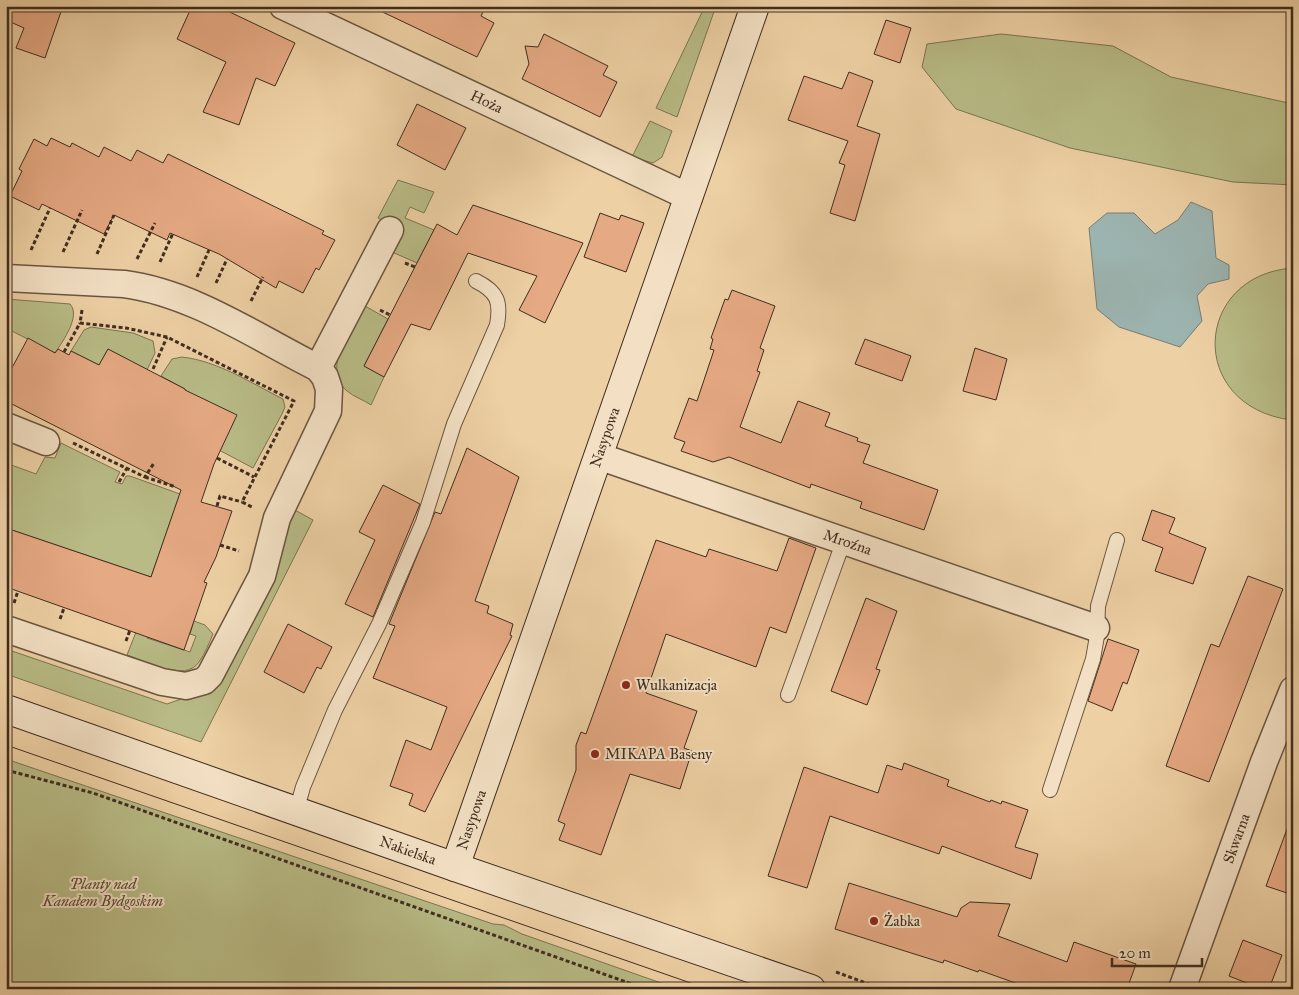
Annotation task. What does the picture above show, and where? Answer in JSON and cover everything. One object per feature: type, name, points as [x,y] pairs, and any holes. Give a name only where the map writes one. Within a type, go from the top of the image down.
[{"type":"street","name":"Hoża","points":[[283,6],[689,197]]},
{"type":"street","name":"Nasypowa","points":[[455,867],[755,6]]},
{"type":"street","points":[[318,368],[390,230]]},
{"type":"street","points":[[6,278],[124,284],[162,291],[184,298],[318,368],[325,377],[329,389],[328,411],[323,426],[277,518],[262,576],[215,667],[204,681],[186,686],[162,682],[6,629]]},
{"type":"street","points":[[6,426],[46,442]]},
{"type":"street","name":"Mroźna","points":[[598,456],[1096,628]]},
{"type":"street","name":"Skwarna","points":[[1182,989],[1264,762],[1293,690]]},
{"type":"street","name":"Nakielska","points":[[6,709],[296,812],[812,989]]},
{"type":"lane","points":[[296,812],[303,787],[335,710],[379,624],[424,522],[454,424],[497,325],[500,308],[494,294],[476,281]]},
{"type":"lane","points":[[788,695],[844,540]]},
{"type":"lane","points":[[1050,790],[1093,659],[1097,636],[1098,606],[1117,540]]},
{"type":"path","points":[[41,226],[50,208]]},
{"type":"path","points":[[75,226],[82,210]]},
{"type":"path","points":[[106,231],[114,215]]},
{"type":"path","points":[[148,239],[155,223]]},
{"type":"path","points":[[166,248],[174,233]]},
{"type":"path","points":[[202,266],[209,250]]},
{"type":"path","points":[[220,276],[227,259]]},
{"type":"path","points":[[254,294],[262,277]]},
{"type":"path","points":[[64,352],[80,323],[82,308]]},
{"type":"path","points":[[80,323],[126,328],[167,337],[294,400],[242,502]]},
{"type":"path","points":[[153,369],[167,337]]},
{"type":"path","points":[[46,442],[64,439],[145,477],[176,487]]},
{"type":"path","points":[[217,458],[254,477]]},
{"type":"path","points":[[145,477],[154,463]]},
{"type":"path","points":[[120,482],[126,468]]},
{"type":"path","points":[[217,506],[220,496],[253,507],[257,514]]},
{"type":"path","points":[[6,770],[93,794],[646,989]]},
{"type":"green space","points":[[705,6],[716,6],[677,117],[656,108]]},
{"type":"green space","points":[[1001,34],[1113,46],[1171,77],[1293,104],[1293,185],[1233,182],[1070,148],[956,109],[922,67],[927,44]]},
{"type":"green space","points":[[650,121],[672,131],[662,157],[653,163],[632,157]]},
{"type":"green space","points":[[398,180],[434,192],[424,213],[410,207],[405,218],[434,230],[417,263],[392,252],[403,232],[378,218]]},
{"type":"green space","points":[[1293,268],[1293,420],[1291,420],[1257,410],[1233,391],[1219,368],[1215,341],[1221,315],[1236,293],[1260,276]]},
{"type":"green space","points":[[6,299],[70,304],[73,309],[72,322],[55,353],[6,328]]},
{"type":"green space","points":[[365,306],[388,319],[364,366],[384,377],[371,405],[347,391],[340,382],[337,371],[341,348]]},
{"type":"green space","points":[[91,327],[133,333],[153,341],[155,353],[147,370],[108,349],[99,365],[71,351],[84,330]]},
{"type":"green space","points":[[182,357],[195,359],[221,368],[283,399],[285,407],[282,414],[253,468],[217,449],[183,394],[185,389],[161,376],[172,359]]},
{"type":"green space","points":[[61,443],[120,472],[115,482],[122,484],[126,476],[130,476],[180,494],[151,577],[6,528],[6,463],[36,474],[45,457],[55,458]]},
{"type":"green space","points":[[293,509],[313,520],[201,742],[6,674],[6,649],[167,704],[201,692]]},
{"type":"green space","points":[[194,621],[205,625],[213,634],[201,659],[193,668],[185,671],[175,671],[127,655],[136,632],[148,636],[147,638],[190,652],[196,636],[190,634]]},
{"type":"green space","name":"Planty nad Kanałem Bydgoskim","points":[[6,759],[493,924],[504,925],[522,934],[678,989],[6,989]]},
{"type":"water","points":[[1191,202],[1212,211],[1216,258],[1229,265],[1229,279],[1208,284],[1197,296],[1202,321],[1180,347],[1119,327],[1097,309],[1089,228],[1107,213],[1134,213],[1155,234],[1178,220]]},
{"type":"building","points":[[6,6],[63,6],[45,58],[16,48],[24,28],[6,20]]},
{"type":"building","points":[[192,6],[217,6],[295,43],[275,86],[256,78],[239,125],[203,112],[226,62],[177,39]]},
{"type":"building","points":[[370,6],[486,6],[481,16],[494,23],[477,57]]},
{"type":"building","points":[[886,20],[911,28],[900,63],[874,54]]},
{"type":"building","points":[[544,34],[608,66],[603,75],[617,82],[600,117],[522,79],[529,64],[525,46],[538,47]]},
{"type":"building","points":[[849,72],[873,81],[857,126],[880,134],[855,221],[830,213],[845,165],[839,163],[848,141],[788,120],[804,76],[842,89]]},
{"type":"building","points":[[417,104],[466,128],[445,170],[397,145]]},
{"type":"building","points":[[51,138],[70,147],[72,143],[99,157],[104,147],[131,161],[137,150],[163,163],[168,154],[324,231],[322,234],[335,240],[319,270],[316,268],[303,293],[279,281],[276,288],[219,254],[170,233],[167,240],[114,215],[104,234],[42,204],[39,210],[10,196],[22,171],[19,169],[34,139],[47,146]]},
{"type":"building","points":[[473,205],[583,243],[545,323],[519,310],[537,276],[468,253],[430,330],[411,324],[384,377],[364,366],[437,224],[457,235]]},
{"type":"building","points":[[600,213],[619,220],[621,215],[644,223],[626,272],[584,257]]},
{"type":"building","points":[[732,290],[775,306],[760,348],[764,350],[757,371],[760,372],[740,427],[781,443],[798,401],[830,413],[825,426],[858,438],[857,441],[870,445],[863,463],[938,490],[924,530],[860,508],[862,502],[811,484],[810,488],[729,457],[713,462],[681,451],[685,442],[674,438],[689,398],[697,401],[714,350],[710,349],[713,339],[711,338],[725,299],[728,300]]},
{"type":"building","points":[[28,338],[55,353],[58,349],[69,355],[71,351],[99,365],[108,349],[237,415],[214,464],[201,502],[232,511],[216,557],[204,582],[207,583],[184,650],[6,587],[6,528],[151,577],[181,490],[6,401],[6,379]]},
{"type":"building","points":[[865,339],[911,356],[902,381],[855,364]]},
{"type":"building","points":[[975,348],[1007,359],[996,400],[963,391]]},
{"type":"building","points":[[467,448],[519,477],[475,601],[489,606],[487,613],[513,624],[510,635],[512,636],[425,812],[409,805],[413,794],[390,786],[406,740],[431,750],[447,707],[373,678],[395,626],[389,624],[435,512],[441,514]]},
{"type":"building","points":[[383,485],[420,504],[373,617],[345,604],[375,540],[359,532]]},
{"type":"building","points":[[1152,510],[1175,518],[1169,533],[1206,548],[1193,584],[1155,571],[1163,548],[1142,540]]},
{"type":"building","points":[[789,538],[816,548],[786,633],[770,627],[756,667],[666,634],[646,693],[697,711],[684,748],[692,751],[680,789],[630,774],[601,855],[559,840],[565,824],[558,821],[576,770],[576,745],[581,732],[586,734],[656,540],[706,557],[709,549],[777,571]]},
{"type":"building","points":[[1248,576],[1283,589],[1209,782],[1166,766],[1211,644],[1219,647]]},
{"type":"building","points":[[866,598],[897,611],[876,669],[880,670],[867,705],[831,691]]},
{"type":"building","points":[[288,624],[332,647],[321,669],[317,667],[304,693],[264,672]]},
{"type":"building","points":[[1108,639],[1139,650],[1127,684],[1123,682],[1112,711],[1088,701]]},
{"type":"building","points":[[904,763],[949,780],[947,786],[990,802],[991,800],[1001,804],[1002,801],[1028,810],[1015,847],[1038,854],[1031,879],[942,846],[939,854],[830,816],[807,888],[768,876],[804,767],[878,793],[887,765],[902,770]]},
{"type":"building","points":[[1290,821],[1293,822],[1293,895],[1266,886]]},
{"type":"building","points":[[849,883],[957,917],[961,908],[970,902],[1010,904],[998,936],[1067,962],[1074,942],[1136,964],[1127,989],[1032,989],[979,970],[978,972],[944,960],[943,963],[835,929]]},
{"type":"building","points":[[1243,940],[1282,955],[1269,989],[1262,989],[1229,976]]},
{"type":"tram line","points":[[6,745],[708,989]]},
{"type":"place","name":"Wulkanizacja","points":[[626,685]]},
{"type":"place","name":"MIKAPA Baseny","points":[[595,754]]},
{"type":"place","name":"Żabka","points":[[874,921]]}]
